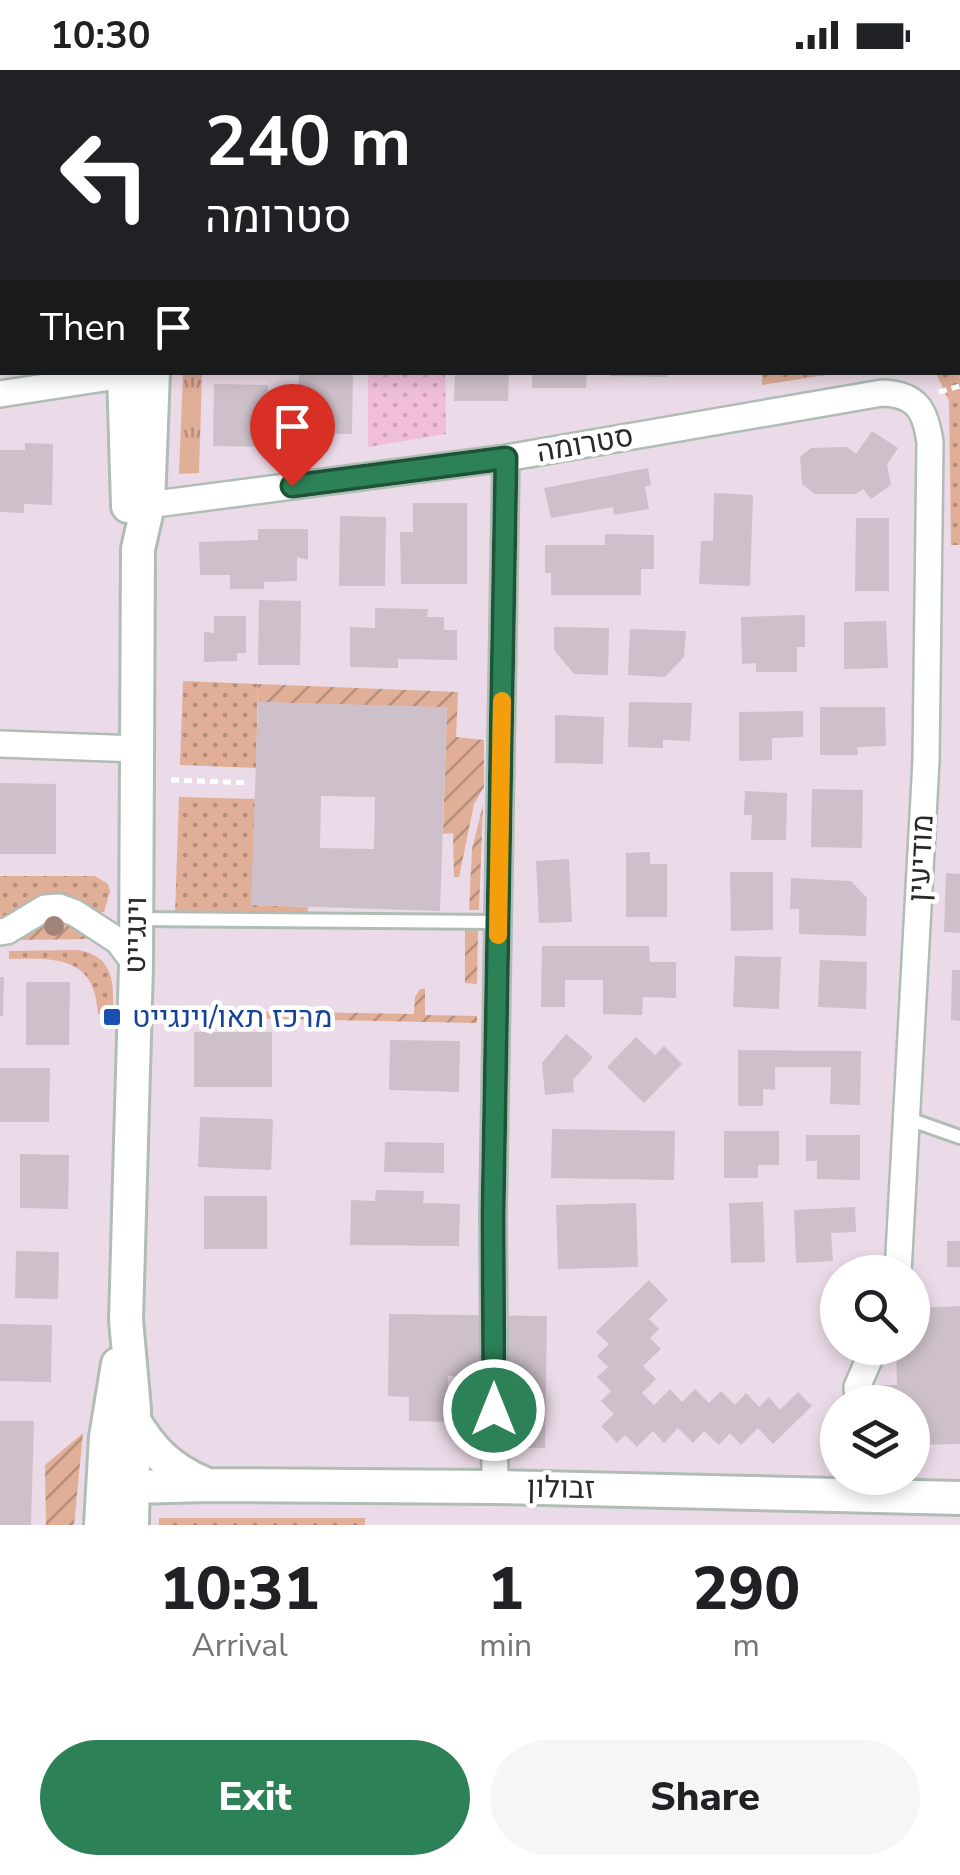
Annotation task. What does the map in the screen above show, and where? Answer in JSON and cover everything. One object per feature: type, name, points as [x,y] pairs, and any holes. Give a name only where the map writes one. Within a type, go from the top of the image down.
[{"type":"street","points":[[0,394],[121,375]]},
{"type":"street","name":"וינגייט","points":[[113,1503],[134,1419],[126,1320],[136,965],[138,549],[148,505],[134,375]]},
{"type":"street","name":"וינגייט","points":[[134,375],[128,508],[138,549]]},
{"type":"street","name":"סטרומה","points":[[148,505],[506,458],[882,394],[892,394],[920,408],[927,419],[930,443]]},
{"type":"street","name":"מודיעין","points":[[899,1255],[926,761],[930,443]]},
{"type":"street","points":[[495,1487],[493,1215],[506,458]]},
{"type":"street","points":[[0,744],[138,749]]},
{"type":"street","points":[[0,932],[45,908],[59,906],[118,941],[136,965]]},
{"type":"street","name":"וינגייט","points":[[126,1320],[106,1437],[113,1503],[132,1525]]},
{"type":"street","points":[[134,1419],[167,1463],[207,1485]]},
{"type":"street","name":"זבולון","points":[[113,1503],[207,1485],[820,1486]]},
{"type":"street","name":"זבולון","points":[[930,1494],[960,1498]]},
{"type":"lane","points":[[136,919],[498,922]]},
{"type":"lane","points":[[906,1118],[960,1137]]},
{"type":"path","points":[[171,780],[248,783]]},
{"type":"green space","points":[[183,375],[202,375],[199,473],[179,474]]},
{"type":"green space","points":[[762,375],[826,375],[762,385]]},
{"type":"green space","points":[[937,375],[960,375],[960,545],[951,545],[949,401]]},
{"type":"green space","points":[[183,681],[258,684],[256,768],[180,765]]},
{"type":"green space","points":[[258,684],[458,692],[456,737],[484,740],[484,787],[474,804],[459,877],[454,877],[453,833],[443,834],[447,708],[258,702]]},
{"type":"green space","points":[[179,797],[255,799],[252,905],[308,907],[307,918],[175,915]]},
{"type":"green space","points":[[483,805],[479,910],[469,910],[472,849]]},
{"type":"green space","points":[[0,876],[95,876],[108,884],[110,892],[104,912],[0,922]]},
{"type":"green space","points":[[59,915],[89,939],[16,940],[41,920]]},
{"type":"green space","points":[[465,928],[478,928],[477,984],[465,983]]},
{"type":"green space","points":[[78,950],[98,958],[109,971],[113,1010],[109,1014],[98,1014],[89,981],[70,964],[9,959],[9,951]]},
{"type":"green space","points":[[420,989],[425,989],[425,1015],[477,1016],[477,1023],[174,1017],[174,1010],[414,1014]]},
{"type":"green space","points":[[83,1433],[74,1525],[46,1525],[45,1465]]},
{"type":"green space","points":[[159,1518],[365,1518],[365,1525],[159,1525]]},
{"type":"sand","points":[[368,375],[445,375],[446,434],[368,447]]},
{"type":"building","points":[[299,375],[353,375],[352,434],[298,433]]},
{"type":"building","points":[[455,375],[509,375],[508,401],[454,401]]},
{"type":"building","points":[[532,375],[587,375],[586,388],[532,388]]},
{"type":"building","points":[[667,375],[667,377],[610,376]]},
{"type":"building","points":[[214,384],[268,385],[267,447],[213,446]]},
{"type":"building","points":[[872,431],[898,448],[887,465],[891,485],[871,499],[863,489],[856,494],[815,494],[802,484],[800,457],[811,448],[847,447],[856,454]]},
{"type":"building","points":[[25,443],[53,444],[52,505],[24,504],[24,513],[0,512],[0,450],[25,450]]},
{"type":"building","points":[[648,468],[651,485],[645,487],[649,509],[614,515],[613,507],[551,518],[544,488]]},
{"type":"building","points":[[714,493],[753,495],[750,586],[699,584],[701,541],[713,541]]},
{"type":"building","points":[[413,503],[467,503],[467,584],[401,584],[400,532],[413,532]]},
{"type":"building","points":[[340,516],[386,517],[385,586],[339,586]]},
{"type":"building","points":[[856,518],[889,518],[889,591],[855,591]]},
{"type":"building","points":[[258,529],[308,529],[308,560],[297,557],[297,581],[264,582],[264,589],[230,589],[230,575],[200,575],[199,542],[258,540]]},
{"type":"building","points":[[605,534],[654,535],[654,569],[641,569],[641,595],[551,595],[551,573],[545,573],[545,545],[605,545]]},
{"type":"building","points":[[259,600],[301,601],[300,665],[258,665]]},
{"type":"building","points":[[375,608],[428,609],[427,617],[444,617],[444,630],[457,630],[457,660],[398,659],[398,668],[350,667],[350,627],[375,628]]},
{"type":"building","points":[[805,615],[805,647],[797,647],[797,672],[756,672],[756,663],[742,664],[741,617]]},
{"type":"building","points":[[214,616],[246,616],[246,653],[237,653],[237,661],[204,662],[204,632],[214,633]]},
{"type":"building","points":[[886,621],[888,668],[844,669],[844,622]]},
{"type":"building","points":[[554,627],[609,628],[608,675],[574,674],[554,650]]},
{"type":"building","points":[[630,629],[686,631],[684,657],[665,677],[628,675]]},
{"type":"building","points":[[258,702],[447,707],[440,911],[251,905]],"holes":[[[321,796],[375,797],[374,849],[320,848]]]},
{"type":"building","points":[[629,702],[692,703],[690,741],[663,740],[663,748],[628,747]]},
{"type":"building","points":[[820,707],[885,707],[886,746],[857,747],[858,755],[820,755]]},
{"type":"building","points":[[803,711],[803,737],[772,738],[772,760],[739,761],[739,712]]},
{"type":"building","points":[[555,715],[604,717],[603,764],[555,763]]},
{"type":"building","points":[[0,783],[56,784],[56,854],[0,854]]},
{"type":"building","points":[[812,789],[863,790],[862,848],[811,847]]},
{"type":"building","points":[[745,791],[787,793],[786,840],[751,840],[752,815],[744,815]]},
{"type":"building","points":[[650,852],[650,864],[667,864],[667,917],[626,917],[626,853]]},
{"type":"building","points":[[569,859],[572,922],[539,923],[536,861]]},
{"type":"building","points":[[730,872],[773,872],[773,930],[731,931]]},
{"type":"building","points":[[946,873],[960,874],[960,933],[944,932]]},
{"type":"building","points":[[791,878],[851,881],[867,898],[866,936],[799,934],[799,909],[790,909]]},
{"type":"building","points":[[542,946],[649,946],[650,962],[676,962],[676,998],[643,997],[642,1015],[603,1014],[603,980],[565,980],[565,1007],[541,1007]]},
{"type":"building","points":[[735,956],[781,957],[779,1009],[733,1007]]},
{"type":"building","points":[[820,960],[867,962],[866,1009],[818,1007]]},
{"type":"building","points":[[952,970],[960,970],[960,1021],[951,1020]]},
{"type":"building","points":[[0,977],[4,977],[3,1016],[0,1016]]},
{"type":"building","points":[[26,982],[70,982],[69,1045],[26,1045]]},
{"type":"building","points":[[194,1032],[272,1032],[272,1087],[194,1087]]},
{"type":"building","points":[[566,1034],[593,1057],[573,1080],[574,1092],[545,1095],[542,1063]]},
{"type":"building","points":[[636,1037],[655,1055],[664,1046],[682,1064],[644,1103],[607,1067]]},
{"type":"building","points":[[390,1040],[460,1041],[459,1092],[389,1090]]},
{"type":"building","points":[[738,1050],[861,1051],[860,1105],[830,1104],[831,1067],[775,1067],[775,1090],[763,1089],[763,1106],[738,1106]]},
{"type":"building","points":[[0,1068],[50,1068],[49,1122],[0,1122]]},
{"type":"building","points":[[200,1117],[273,1119],[271,1170],[198,1167]]},
{"type":"building","points":[[552,1129],[675,1131],[674,1180],[551,1178]]},
{"type":"building","points":[[724,1131],[779,1131],[779,1165],[758,1165],[758,1178],[724,1178]]},
{"type":"building","points":[[806,1135],[860,1135],[860,1180],[817,1179],[817,1161],[806,1161]]},
{"type":"building","points":[[385,1142],[444,1143],[444,1173],[384,1172]]},
{"type":"building","points":[[20,1154],[69,1155],[68,1209],[20,1208]]},
{"type":"building","points":[[376,1190],[424,1191],[423,1203],[460,1204],[459,1246],[350,1245],[351,1200],[375,1201]]},
{"type":"building","points":[[204,1196],[267,1196],[267,1249],[204,1249]]},
{"type":"building","points":[[763,1202],[765,1262],[731,1263],[729,1203]]},
{"type":"building","points":[[636,1203],[638,1267],[558,1269],[556,1205]]},
{"type":"building","points":[[855,1207],[856,1232],[831,1233],[833,1255],[820,1255],[820,1262],[796,1263],[794,1210]]},
{"type":"building","points":[[947,1241],[960,1241],[960,1267],[947,1267]]},
{"type":"building","points":[[16,1251],[59,1252],[58,1299],[15,1298]]},
{"type":"building","points":[[649,1280],[668,1300],[649,1319],[659,1329],[650,1338],[661,1349],[643,1366],[656,1379],[642,1393],[654,1405],[670,1389],[682,1402],[695,1389],[709,1403],[721,1391],[735,1405],[746,1393],[759,1407],[769,1397],[780,1410],[798,1392],[812,1406],[773,1444],[758,1428],[741,1445],[730,1433],[719,1445],[704,1431],[693,1443],[678,1428],[664,1443],[653,1431],[637,1447],[625,1435],[617,1443],[601,1426],[614,1414],[601,1401],[611,1391],[597,1377],[608,1367],[597,1356],[609,1344],[596,1332]]},
{"type":"building","points":[[960,1306],[960,1444],[930,1445],[930,1385],[897,1385],[896,1365],[930,1365],[930,1307]]},
{"type":"building","points":[[389,1314],[547,1316],[545,1448],[476,1447],[477,1377],[448,1376],[448,1422],[409,1421],[409,1397],[388,1396]]},
{"type":"building","points":[[0,1324],[52,1325],[51,1382],[0,1381]]},
{"type":"building","points":[[0,1421],[34,1421],[31,1525],[0,1525]]},
{"type":"slow traffic","points":[[498,935],[502,701]]},
{"type":"place","name":"מרכז תאו/וינגייט","points":[[112,1017]]},
{"type":"route","points":[[292,486],[506,458],[493,1215],[494,1410]]}]
